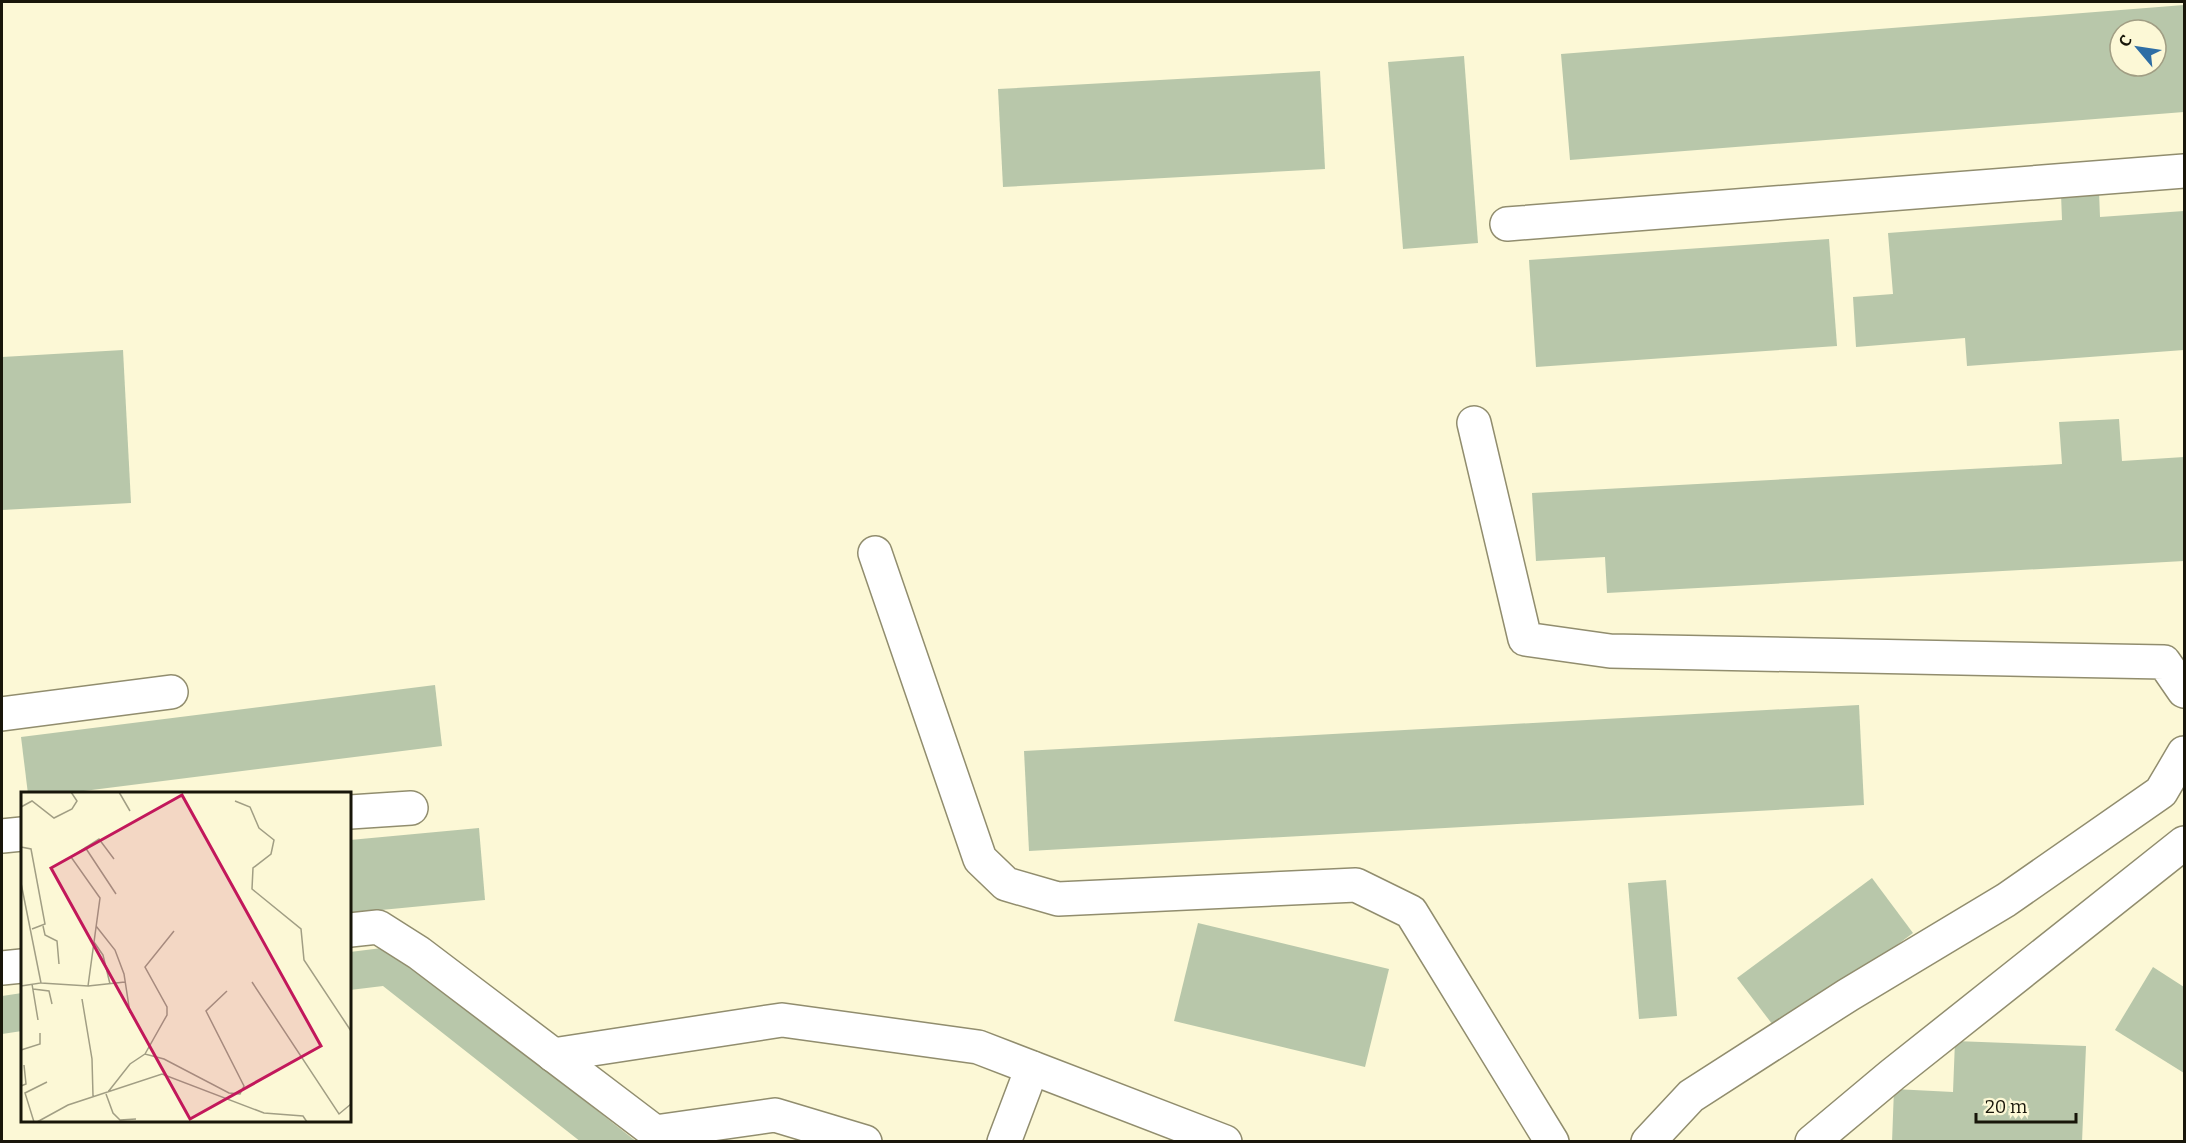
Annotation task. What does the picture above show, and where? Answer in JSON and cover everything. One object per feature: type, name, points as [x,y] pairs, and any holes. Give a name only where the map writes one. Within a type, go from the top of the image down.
[{"type":"lane","points":[[1507,224],[2184,171]]},
{"type":"lane","points":[[1474,423],[1525,639],[1610,651],[2164,662],[2184,691]]},
{"type":"lane","points":[[875,553],[980,859],[1006,884],[1058,899],[1356,885],[1411,912],[1552,1142]]},
{"type":"lane","points":[[2,714],[171,692]]},
{"type":"lane","points":[[1648,1142],[1691,1096],[1848,995],[2006,900],[2161,792],[2184,753]]},
{"type":"lane","points":[[351,812],[411,808]]},
{"type":"lane","points":[[2,836],[21,834]]},
{"type":"lane","points":[[1812,1142],[1892,1075],[2184,843]]},
{"type":"lane","points":[[351,930],[378,927],[419,953],[661,1137],[775,1115],[865,1142]]},
{"type":"lane","points":[[2,968],[21,966]]},
{"type":"lane","points":[[553,1054],[782,1020],[978,1047],[1225,1142]]},
{"type":"lane","points":[[1004,1142],[1032,1068]]},
{"type":"building","points":[[2184,5],[2184,112],[1570,160],[1561,54]]},
{"type":"building","points":[[1464,56],[1478,243],[1403,249],[1388,62]]},
{"type":"building","points":[[1320,71],[1325,169],[1003,187],[998,89]]},
{"type":"building","points":[[2099,191],[2100,217],[2184,211],[2184,350],[1967,366],[1965,338],[1856,347],[1853,297],[1893,294],[1888,233],[2062,220],[2061,194]]},
{"type":"building","points":[[1829,239],[1837,346],[1536,367],[1529,260]]},
{"type":"building","points":[[123,350],[131,503],[2,510],[2,357]]},
{"type":"building","points":[[2119,419],[2122,461],[2184,457],[2184,561],[1607,593],[1605,557],[1536,561],[1532,493],[2062,464],[2059,422]]},
{"type":"building","points":[[435,685],[442,746],[76,792],[28,792],[21,737]]},
{"type":"building","points":[[1859,705],[1864,805],[1029,851],[1024,751]]},
{"type":"building","points":[[479,828],[485,900],[351,913],[351,840]]},
{"type":"building","points":[[1872,878],[1913,933],[1779,1033],[1737,978]]},
{"type":"building","points":[[1666,880],[1677,1016],[1639,1019],[1628,883]]},
{"type":"building","points":[[1198,923],[1389,969],[1365,1067],[1174,1021]]},
{"type":"building","points":[[390,947],[637,1142],[581,1142],[383,986],[351,990],[351,952]]},
{"type":"building","points":[[2153,967],[2184,987],[2184,1073],[2115,1030]]},
{"type":"building","points":[[21,993],[21,1031],[2,1034],[2,996]]},
{"type":"building","points":[[1955,1041],[2086,1046],[2082,1142],[1892,1142],[1894,1089],[1953,1092]]}]
